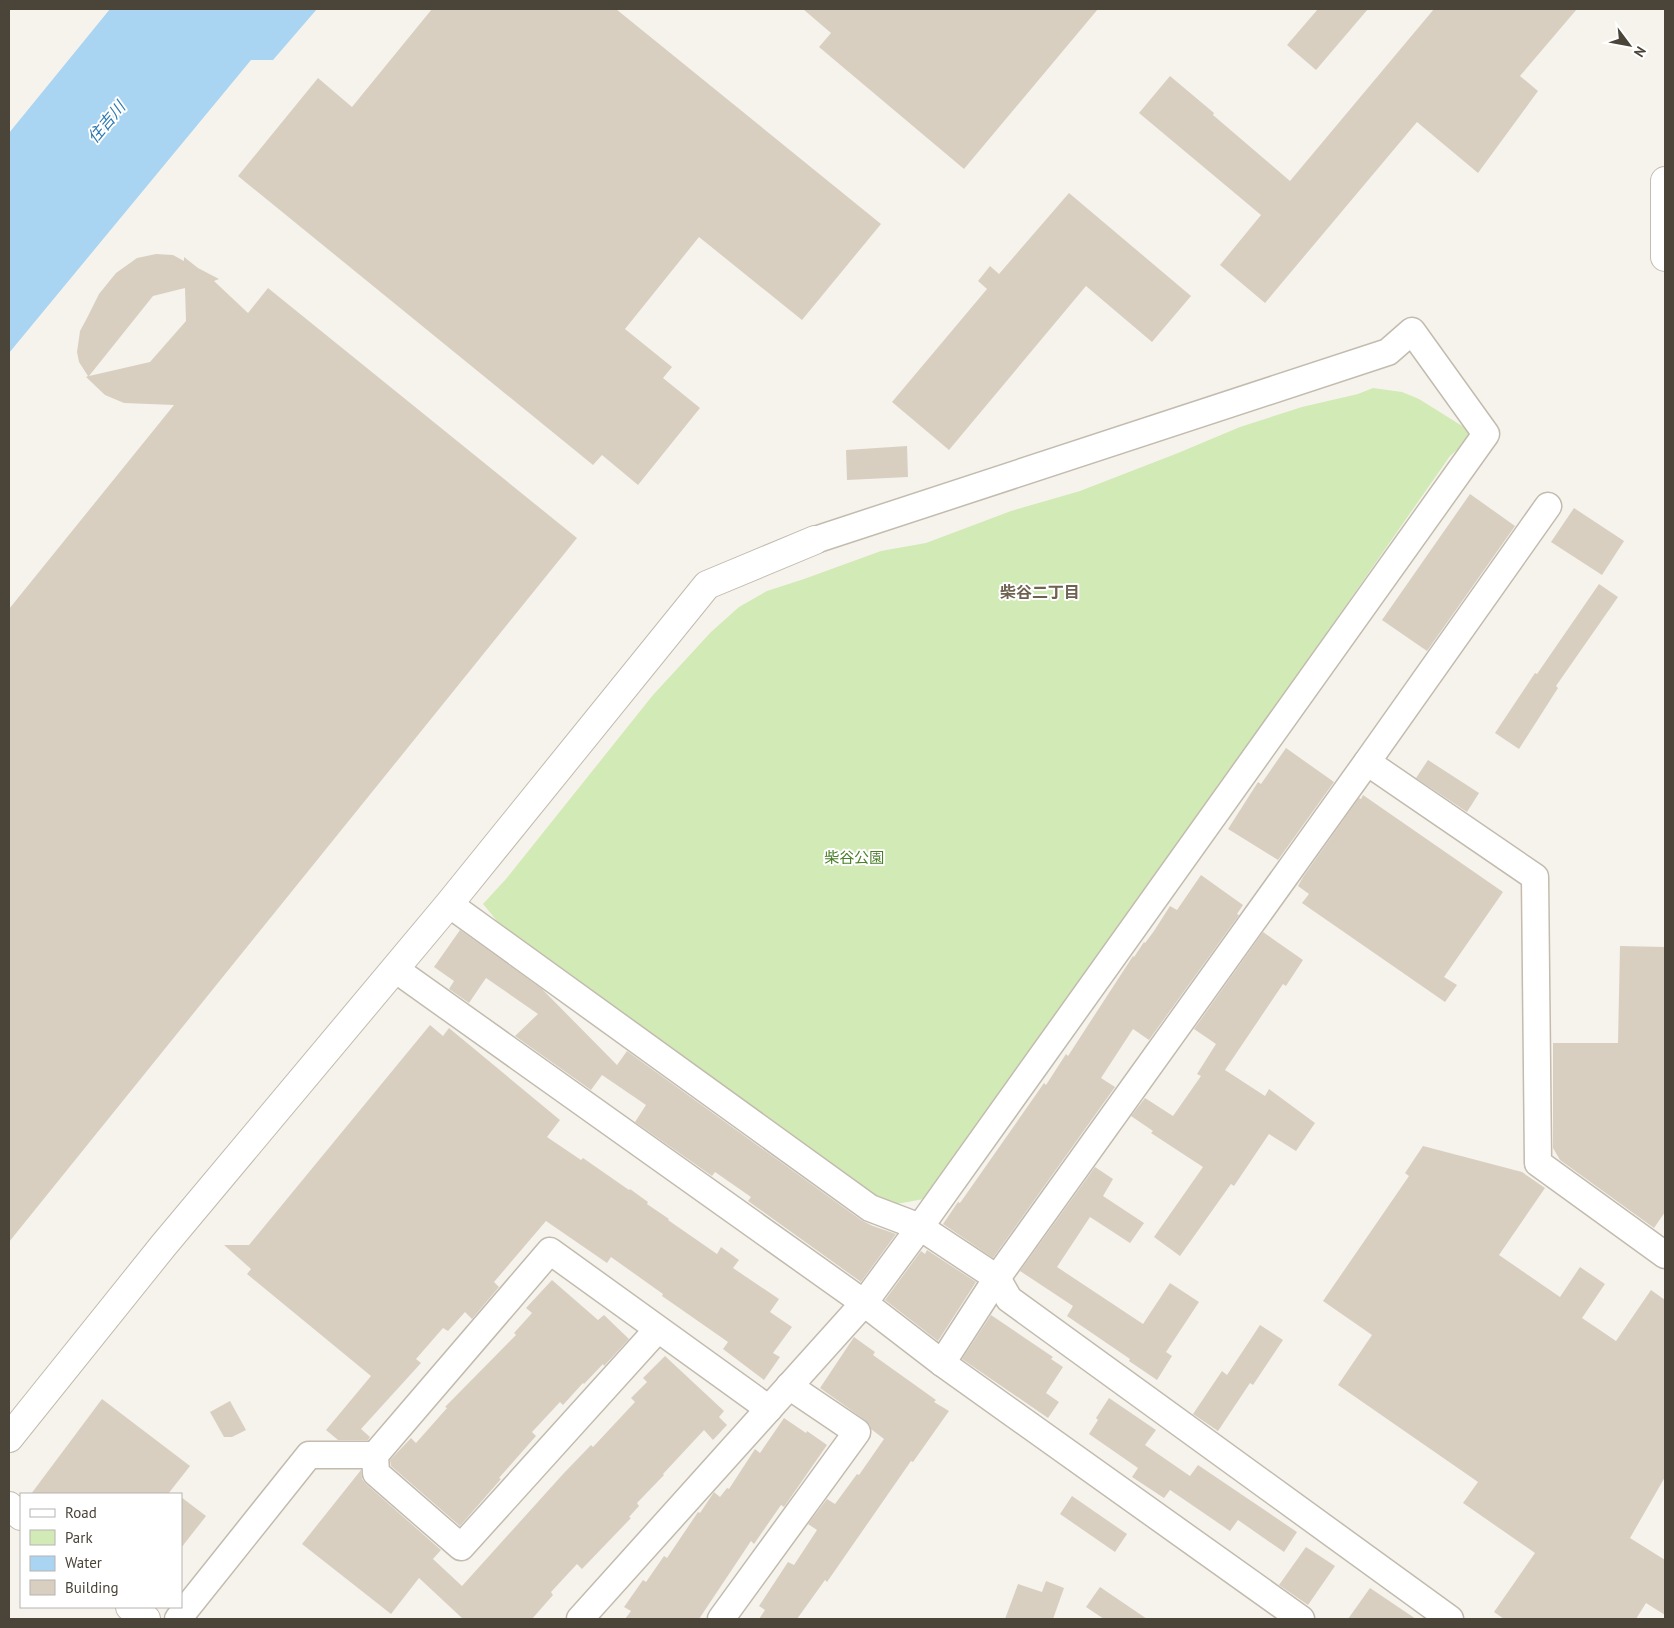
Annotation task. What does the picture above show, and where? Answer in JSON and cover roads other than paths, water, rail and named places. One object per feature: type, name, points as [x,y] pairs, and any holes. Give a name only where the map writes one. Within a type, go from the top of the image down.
[{"type":"street","points":[[1665,181],[1665,257]]},
{"type":"street","points":[[9,1438],[163,1246],[449,904],[707,585],[816,540],[1388,352],[1412,331],[1486,434],[864,1303],[580,1619]]},
{"type":"street","points":[[942,1363],[997,1278],[1548,506]]},
{"type":"street","points":[[1367,762],[1535,877],[1538,1163],[1665,1255]]},
{"type":"street","points":[[449,904],[870,1208],[920,1227],[997,1278],[1008,1299],[1450,1619]]},
{"type":"street","points":[[395,968],[864,1303],[942,1363],[1301,1619]]},
{"type":"street","points":[[658,1329],[461,1547],[376,1473],[375,1454],[550,1251],[769,1409]]},
{"type":"street","points":[[721,1619],[857,1432],[789,1386]]},
{"type":"street","points":[[178,1619],[309,1455],[375,1454]]},
{"type":"street","points":[[9,1506],[20,1515]]},
{"type":"street","points":[[131,1608],[146,1619]]},
{"type":"water","name":"住吉川","points":[[110,9],[317,9],[273,60],[251,60],[9,353],[9,133]]},
{"type":"district","name":"柴谷二丁目","points":[[1040,592]]},
{"type":"park label","name":"柴谷公園","points":[[854,857]]}]
